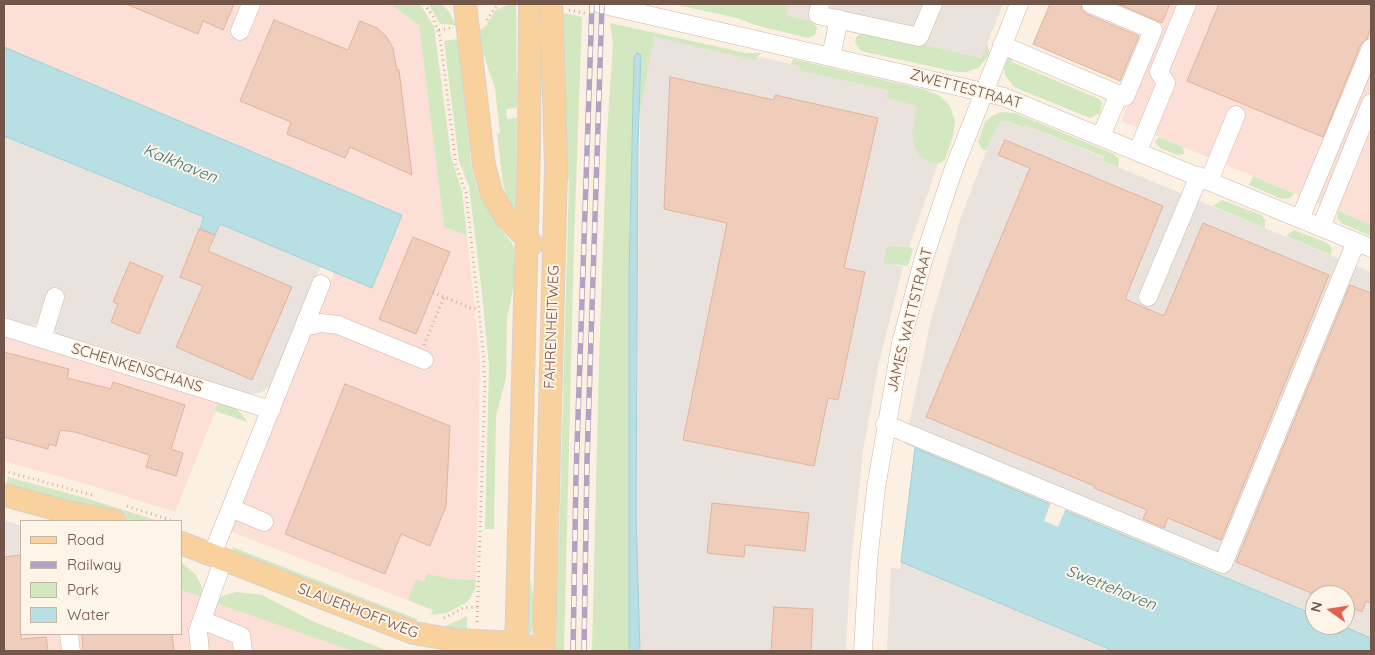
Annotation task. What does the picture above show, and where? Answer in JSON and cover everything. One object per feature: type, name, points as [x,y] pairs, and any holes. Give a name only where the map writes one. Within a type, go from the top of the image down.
[{"type":"main road","points":[[465,4],[484,166],[492,194],[505,216],[539,254],[539,301],[552,325]]},
{"type":"main road","name":"FAHRENHEITWEG","points":[[516,647],[530,9]]},
{"type":"main road","name":"FAHRENHEITWEG","points":[[543,651],[556,168],[552,12]]},
{"type":"main road","points":[[4,495],[76,517],[94,516],[111,520]]},
{"type":"main road","name":"SLAUERHOFFWEG","points":[[182,545],[216,564],[393,640],[431,651]]},
{"type":"main road","name":"SLAUERHOFFWEG","points":[[182,557],[216,564],[419,635],[543,651]]},
{"type":"street","points":[[240,31],[251,4]]},
{"type":"street","name":"ZWETTESTRAAT","points":[[600,4],[984,90],[1022,103],[1363,245]]},
{"type":"street","points":[[820,4],[818,14],[919,38],[933,4]]},
{"type":"street","name":"JAMES WATTSTRAAT","points":[[863,651],[868,562],[886,424],[901,343],[923,262],[947,187],[1019,4]]},
{"type":"street","points":[[1002,45],[1125,97],[1153,30],[1091,4]]},
{"type":"street","points":[[1138,151],[1166,83],[1159,72],[1187,4]]},
{"type":"street","points":[[831,56],[839,19]]},
{"type":"street","points":[[1300,219],[1371,48]]},
{"type":"street","points":[[1101,136],[1119,94]]},
{"type":"street","points":[[1320,227],[1371,103]]},
{"type":"street","points":[[1148,297],[1236,115]]},
{"type":"street","points":[[886,424],[1223,564],[1363,245]]},
{"type":"street","points":[[200,651],[198,630],[231,508],[321,284]]},
{"type":"street","points":[[42,339],[55,297]]},
{"type":"street","points":[[304,327],[330,322],[421,359]]},
{"type":"street","name":"SCHENKENSCHANS","points":[[4,327],[271,410]]},
{"type":"street","points":[[231,508],[264,522]]},
{"type":"street","points":[[202,620],[241,636],[243,651]]},
{"type":"street","points":[[69,635],[71,651]]},
{"type":"path","points":[[424,4],[439,30],[456,166],[466,193],[479,307],[484,385],[478,607],[463,608],[438,619]]},
{"type":"path","points":[[481,25],[498,4]]},
{"type":"path","points":[[433,292],[472,309],[479,307]]},
{"type":"path","points":[[421,359],[444,297]]},
{"type":"shaded area","points":[[4,4],[390,4],[419,25],[444,227],[467,236],[480,360],[476,580],[475,589],[469,600],[446,613],[428,608],[230,531],[334,272],[372,288],[402,215],[4,47]]},
{"type":"shaded area","points":[[726,4],[1003,4],[980,61]]},
{"type":"shaded area","points":[[1171,4],[1371,4],[1371,225],[1121,121]]},
{"type":"shaded area","points":[[641,30],[791,64],[801,67],[800,71],[888,90],[886,98],[918,106],[912,134],[930,162],[938,164],[909,247],[892,246],[886,248],[883,262],[903,267],[878,367],[863,451],[850,572],[846,651],[640,651],[636,517]]},
{"type":"shaded area","points":[[1007,121],[1023,128],[1025,125],[1104,158],[1103,161],[1371,272],[1371,638],[1355,631],[1355,585],[1305,585],[1305,611],[905,444],[931,320],[961,217],[996,126],[1001,122]]},
{"type":"shaded area","points":[[4,136],[204,217],[200,229],[220,224],[321,266],[269,387],[260,393],[249,394],[144,362],[144,359],[56,334],[54,327],[38,323],[32,326],[4,317]]},
{"type":"shaded area","points":[[4,336],[219,402],[175,512],[90,485],[4,461]]},
{"type":"shaded area","points":[[4,520],[20,526],[20,626],[4,627]]},
{"type":"shaded area","points":[[901,562],[1114,651],[887,651],[891,567],[900,570]]},
{"type":"shaded area","points":[[182,590],[352,651],[4,651],[4,627],[20,626],[20,635],[182,635]]},
{"type":"green space","points":[[390,4],[420,4],[434,27],[451,156],[462,192],[467,236],[444,227],[419,25]]},
{"type":"green space","points":[[429,4],[442,4],[450,13],[456,25],[440,24]]},
{"type":"green space","points":[[510,4],[516,4],[517,108],[506,109],[507,119],[517,118],[516,213],[507,197],[503,184],[497,134],[500,133],[495,88],[483,53],[480,30],[486,26],[496,10]]},
{"type":"green space","points":[[673,4],[788,4],[786,15],[810,21],[817,27],[815,35],[808,38],[755,25],[737,18]]},
{"type":"green space","points":[[564,13],[582,17],[574,242],[564,651],[556,651],[569,180],[565,180]]},
{"type":"green space","points":[[610,23],[746,53],[761,53],[755,60],[654,37],[639,116],[641,55],[634,58],[629,276],[629,651],[592,651],[599,361],[607,133],[613,45]]},
{"type":"green space","points":[[864,32],[981,58],[987,44],[990,54],[978,68],[966,72],[956,72],[861,51],[855,43],[857,36]]},
{"type":"green space","points":[[458,39],[471,164],[477,188],[494,221],[512,243],[517,270],[507,318],[506,378],[496,416],[494,529],[485,529],[489,366],[482,294],[469,186],[459,161],[444,41]]},
{"type":"green space","points":[[1007,57],[1013,58],[1012,62],[1099,99],[1102,103],[1100,113],[1090,118],[1014,87],[1005,75],[1004,66]]},
{"type":"green space","points":[[793,59],[923,89],[940,96],[950,106],[955,121],[953,136],[945,160],[938,164],[930,162],[922,158],[914,147],[912,134],[917,106],[886,98],[888,90],[800,71],[800,67],[791,64]]},
{"type":"green space","points":[[1001,112],[1015,113],[1114,154],[1119,159],[1118,167],[1103,161],[1104,157],[1025,125],[1024,128],[1007,121],[1001,122],[997,126],[986,151],[983,150],[978,142],[985,122]]},
{"type":"green space","points":[[1159,137],[1183,147],[1184,154],[1177,155],[1160,148],[1155,142]]},
{"type":"green space","points":[[1253,176],[1294,194],[1290,198],[1282,199],[1249,185]]},
{"type":"green space","points":[[1222,200],[1261,215],[1265,220],[1265,228],[1213,206]]},
{"type":"green space","points":[[1338,211],[1371,225],[1371,236],[1341,223],[1337,218]]},
{"type":"green space","points":[[1294,230],[1327,243],[1332,248],[1331,255],[1286,236]]},
{"type":"green space","points":[[891,246],[913,249],[908,266],[883,263],[886,248]]},
{"type":"green space","points":[[219,402],[237,409],[248,422],[215,411]]},
{"type":"green space","points":[[8,477],[156,520],[127,520],[6,484]]},
{"type":"green space","points":[[232,547],[417,619],[417,623],[430,629],[444,627],[467,616],[467,632],[431,630],[387,618],[240,561],[235,556]]},
{"type":"green space","points":[[182,563],[196,575],[202,587],[201,597],[182,590]]},
{"type":"green space","points":[[527,571],[529,571],[534,600],[534,623],[528,640]]},
{"type":"green space","points":[[427,574],[450,579],[476,580],[475,589],[469,600],[464,604],[446,613],[431,615],[433,610],[408,600],[416,579],[424,582]]},
{"type":"green space","points":[[236,592],[262,595],[312,621],[388,651],[352,651],[216,603],[222,596]]},
{"type":"water","name":"Kalkhaven","points":[[4,47],[402,215],[372,288],[220,224],[215,235],[200,229],[204,217],[4,136]]},
{"type":"water","points":[[637,53],[641,55],[638,144],[636,517],[640,651],[629,651],[629,276],[634,58]]},
{"type":"water","name":"Swettehaven","points":[[915,448],[1305,611],[1305,635],[1355,635],[1355,631],[1371,638],[1371,651],[1114,651],[901,562]]},
{"type":"pier","points":[[1051,502],[1066,508],[1058,527],[1044,521]]},
{"type":"building","points":[[126,4],[234,4],[223,30],[203,21],[198,34]]},
{"type":"building","points":[[1050,4],[1081,4],[1082,10],[1087,14],[1139,36],[1120,81],[1033,44]]},
{"type":"building","points":[[1118,4],[1170,4],[1162,23]]},
{"type":"building","points":[[1219,4],[1371,4],[1371,27],[1367,39],[1361,44],[1323,137],[1187,81]]},
{"type":"building","points":[[274,20],[348,50],[360,21],[377,28],[386,36],[393,48],[397,70],[399,70],[412,175],[350,147],[345,158],[287,134],[291,122],[240,101]]},
{"type":"building","points":[[670,77],[774,100],[775,95],[878,118],[844,268],[865,272],[838,400],[828,398],[814,466],[683,440],[727,223],[664,209]]},
{"type":"building","points":[[1005,140],[1163,206],[1125,299],[1164,316],[1203,223],[1329,275],[1221,540],[1168,518],[1164,528],[1143,519],[1147,510],[1094,488],[1095,486],[926,417],[1030,168],[998,155]]},
{"type":"building","points":[[199,229],[215,235],[208,251],[292,287],[252,380],[176,347],[203,286],[180,277]]},
{"type":"building","points":[[413,237],[450,252],[416,334],[379,319]]},
{"type":"building","points":[[130,262],[163,276],[139,334],[111,322],[118,304],[113,302]]},
{"type":"building","points":[[1350,285],[1371,293],[1371,603],[1366,601],[1362,612],[1355,609],[1355,585],[1305,585],[1305,590],[1236,562]]},
{"type":"building","points":[[4,352],[69,369],[67,378],[111,389],[113,382],[185,405],[171,449],[183,453],[176,476],[146,467],[150,455],[75,432],[60,430],[56,446],[49,444],[48,449],[4,437]]},
{"type":"building","points":[[345,384],[450,426],[446,506],[430,546],[401,534],[385,574],[285,534]]},
{"type":"building","points":[[712,503],[809,513],[805,551],[745,545],[744,557],[707,553]]},
{"type":"building","points":[[20,555],[21,639],[46,637],[48,651],[4,651],[4,557]]},
{"type":"building","points":[[774,607],[813,609],[811,651],[771,651]]},
{"type":"building","points":[[82,635],[172,635],[174,651],[83,651]]},
{"type":"railway","points":[[573,651],[576,477],[592,4]]},
{"type":"railway","points":[[584,651],[587,461],[602,4]]}]
